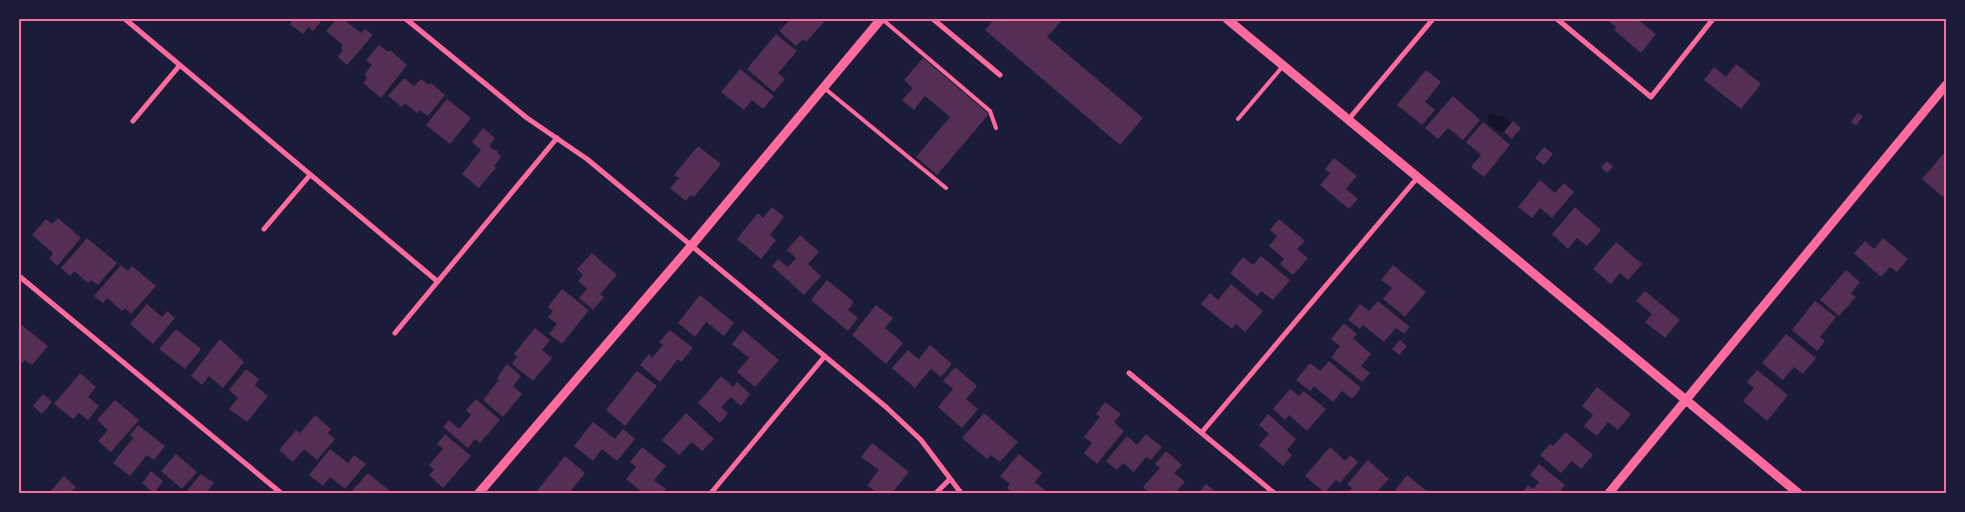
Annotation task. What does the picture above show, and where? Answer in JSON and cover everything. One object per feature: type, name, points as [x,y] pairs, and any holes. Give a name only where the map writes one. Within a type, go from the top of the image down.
[{"type":"street","points":[[125,19],[437,280]]},
{"type":"street","points":[[406,19],[501,98],[587,159],[904,423],[921,440],[961,493]]},
{"type":"street","points":[[480,493],[691,246],[881,19]]},
{"type":"street","points":[[933,19],[1000,75]]},
{"type":"street","points":[[1227,19],[1798,493]]},
{"type":"street","points":[[1348,120],[1433,19]]},
{"type":"street","points":[[1557,19],[1651,97],[1712,19]]},
{"type":"street","points":[[133,121],[180,65]]},
{"type":"street","points":[[1609,493],[1946,85]]},
{"type":"street","points":[[395,333],[437,280],[557,138]]},
{"type":"street","points":[[264,229],[310,174]]},
{"type":"street","points":[[1202,432],[1418,177]]},
{"type":"street","points":[[19,276],[281,493]]},
{"type":"street","points":[[711,493],[825,356]]},
{"type":"street","points":[[1129,373],[1274,493]]},
{"type":"street","points":[[936,493],[950,478]]},
{"type":"lane","points":[[881,19],[990,111],[996,128]]},
{"type":"lane","points":[[1238,119],[1283,66]]},
{"type":"lane","points":[[823,87],[946,188]]},
{"type":"shaded area","points":[[1489,114],[1506,117],[1511,122],[1500,132],[1488,124]]},
{"type":"building","points":[[294,19],[323,19],[313,31],[308,27],[303,34],[290,24]]},
{"type":"building","points":[[337,19],[343,19],[361,33],[365,29],[373,35],[347,65],[338,57],[343,50],[341,48],[343,45],[326,31]]},
{"type":"building","points":[[791,19],[820,19],[824,22],[806,42],[803,39],[796,46],[779,31]]},
{"type":"building","points":[[995,19],[1063,19],[1047,37],[1143,118],[1120,145],[985,30]]},
{"type":"building","points":[[1606,19],[1637,19],[1656,34],[1641,53],[1614,30],[1616,27]]},
{"type":"building","points":[[776,34],[797,51],[778,73],[785,79],[774,92],[747,69]]},
{"type":"building","points":[[379,45],[388,52],[390,50],[407,65],[381,98],[363,83],[367,79],[365,74],[372,65],[366,60]]},
{"type":"building","points":[[923,58],[989,114],[937,175],[916,157],[950,117],[925,96],[914,110],[902,100],[913,88],[904,80]]},
{"type":"building","points":[[1736,64],[1761,84],[1741,109],[1704,80],[1714,67],[1726,77]]},
{"type":"building","points":[[740,69],[774,96],[763,109],[752,100],[744,110],[721,92]]},
{"type":"building","points":[[1426,70],[1441,82],[1425,102],[1435,110],[1422,125],[1397,105]]},
{"type":"building","points":[[404,78],[414,86],[421,79],[429,85],[431,83],[445,95],[428,116],[420,110],[417,113],[405,103],[402,107],[388,96]]},
{"type":"building","points":[[1453,96],[1480,120],[1463,140],[1448,128],[1438,139],[1425,128]]},
{"type":"building","points":[[447,99],[471,118],[450,144],[426,125]]},
{"type":"building","points":[[1858,113],[1863,116],[1856,126],[1851,122]]},
{"type":"building","points":[[1513,121],[1521,128],[1512,139],[1504,132]]},
{"type":"building","points":[[1483,122],[1510,145],[1484,177],[1471,167],[1481,155],[1466,142]]},
{"type":"building","points":[[483,128],[495,138],[490,145],[501,157],[494,166],[496,168],[479,188],[462,174],[481,150],[472,142]]},
{"type":"building","points":[[698,146],[721,164],[694,197],[691,195],[686,201],[670,188],[679,178],[674,175]]},
{"type":"building","points":[[1544,147],[1553,154],[1544,165],[1535,158]]},
{"type":"building","points":[[1945,152],[1946,193],[1943,197],[1922,179]]},
{"type":"building","points":[[1334,158],[1357,176],[1346,189],[1358,199],[1349,209],[1320,185],[1330,173],[1325,169]]},
{"type":"building","points":[[1607,161],[1613,167],[1607,173],[1601,167]]},
{"type":"building","points":[[1540,180],[1555,193],[1564,183],[1574,192],[1552,218],[1540,208],[1532,218],[1518,207]]},
{"type":"building","points":[[772,207],[784,217],[770,235],[776,240],[761,259],[737,239],[758,213],[763,218]]},
{"type":"building","points":[[1575,207],[1601,230],[1587,246],[1577,238],[1568,249],[1552,234]]},
{"type":"building","points":[[58,218],[81,238],[57,266],[49,258],[53,253],[32,235],[46,219],[52,224]]},
{"type":"building","points":[[1279,219],[1305,241],[1297,249],[1308,258],[1293,275],[1280,264],[1284,259],[1269,246],[1277,236],[1270,230]]},
{"type":"building","points":[[800,235],[819,252],[808,264],[821,276],[804,295],[772,266],[778,259],[788,267],[796,258],[787,250]]},
{"type":"building","points":[[87,238],[117,263],[98,285],[91,280],[88,283],[74,271],[70,276],[61,268]]},
{"type":"building","points":[[1883,238],[1908,259],[1897,272],[1890,267],[1881,277],[1854,253],[1865,241],[1874,249]]},
{"type":"building","points":[[1616,242],[1642,264],[1628,280],[1620,273],[1611,284],[1593,269]]},
{"type":"building","points":[[592,253],[617,275],[600,294],[604,297],[593,310],[579,298],[587,289],[578,281],[583,275],[577,269]]},
{"type":"building","points":[[1261,256],[1290,280],[1273,300],[1261,291],[1257,296],[1230,273],[1243,257],[1253,265]]},
{"type":"building","points":[[121,265],[128,271],[132,266],[156,286],[131,314],[125,308],[122,311],[107,298],[103,303],[94,296]]},
{"type":"building","points":[[1393,265],[1426,292],[1405,317],[1383,299],[1392,288],[1381,280]]},
{"type":"building","points":[[1846,270],[1860,282],[1851,293],[1856,297],[1839,316],[1820,300]]},
{"type":"building","points":[[827,280],[854,302],[848,310],[858,318],[848,331],[811,300]]},
{"type":"building","points":[[1231,284],[1263,311],[1245,332],[1236,324],[1232,329],[1201,304],[1210,293],[1218,300]]},
{"type":"building","points":[[562,289],[589,310],[562,344],[549,334],[557,324],[548,317],[553,311],[548,307]]},
{"type":"building","points":[[1645,291],[1680,320],[1665,338],[1645,322],[1652,314],[1636,301]]},
{"type":"building","points":[[700,295],[734,323],[724,336],[706,322],[695,337],[678,323]]},
{"type":"building","points":[[1378,301],[1410,327],[1404,334],[1396,328],[1384,342],[1363,325],[1360,329],[1348,320],[1360,304],[1369,311]]},
{"type":"building","points":[[1815,301],[1836,317],[1820,337],[1825,341],[1817,351],[1792,330]]},
{"type":"building","points":[[147,304],[162,317],[167,311],[175,318],[153,344],[130,324]]},
{"type":"building","points":[[876,305],[893,318],[885,328],[903,343],[886,364],[852,335]]},
{"type":"building","points":[[19,323],[48,346],[32,365],[25,360],[21,364],[19,362]]},
{"type":"building","points":[[1344,323],[1357,334],[1353,338],[1371,354],[1361,366],[1370,373],[1362,382],[1331,357],[1340,346],[1331,339]]},
{"type":"building","points":[[535,328],[550,340],[542,350],[552,358],[533,381],[512,364],[517,357],[514,354]]},
{"type":"building","points":[[176,329],[201,349],[185,369],[159,349]]},
{"type":"building","points":[[670,330],[693,348],[681,362],[678,359],[660,382],[640,365],[649,354],[652,358],[663,345],[659,342]]},
{"type":"building","points":[[743,330],[779,360],[755,387],[737,372],[749,358],[732,344]]},
{"type":"building","points":[[1786,334],[1816,358],[1803,374],[1794,367],[1783,380],[1762,363]]},
{"type":"building","points":[[220,339],[244,362],[223,388],[209,376],[202,385],[191,376]]},
{"type":"building","points":[[1400,340],[1407,346],[1399,355],[1392,349]]},
{"type":"building","points":[[930,345],[952,364],[941,377],[931,369],[915,388],[892,368],[908,350],[919,359]]},
{"type":"building","points":[[1329,361],[1361,388],[1352,399],[1342,391],[1333,402],[1314,386],[1310,391],[1296,380],[1310,363],[1320,371]]},
{"type":"building","points":[[507,364],[521,376],[513,386],[522,394],[503,417],[483,400],[499,380],[497,378]]},
{"type":"building","points":[[955,367],[977,386],[966,399],[978,409],[962,428],[938,407],[953,389],[943,381]]},
{"type":"building","points":[[246,369],[259,379],[255,385],[268,396],[247,422],[229,409],[238,398],[229,390]]},
{"type":"building","points":[[1757,370],[1788,395],[1767,421],[1743,401],[1754,388],[1747,382]]},
{"type":"building","points":[[637,371],[657,386],[625,426],[606,410]]},
{"type":"building","points":[[80,373],[96,387],[88,397],[99,406],[88,420],[79,413],[73,419],[54,404]]},
{"type":"building","points":[[721,376],[733,387],[737,382],[750,394],[741,406],[731,397],[721,407],[728,413],[720,423],[698,403]]},
{"type":"building","points":[[1597,387],[1631,414],[1618,430],[1608,422],[1597,436],[1584,426],[1593,415],[1582,406]]},
{"type":"building","points":[[1290,389],[1299,396],[1304,391],[1326,409],[1307,431],[1289,415],[1285,420],[1273,409]]},
{"type":"building","points":[[43,394],[52,402],[42,414],[33,406]]},
{"type":"building","points":[[476,399],[500,420],[480,443],[475,439],[468,448],[443,427],[449,420],[459,429],[471,415],[466,410]]},
{"type":"building","points":[[115,400],[139,420],[111,452],[98,441],[108,430],[97,420]]},
{"type":"building","points":[[1105,402],[1121,414],[1114,422],[1124,431],[1097,464],[1084,453],[1092,443],[1084,437],[1100,417],[1096,414]]},
{"type":"building","points":[[686,413],[714,439],[702,451],[692,442],[679,455],[662,440]]},
{"type":"building","points":[[984,413],[1018,442],[1000,462],[991,455],[987,459],[962,438]]},
{"type":"building","points":[[1268,414],[1296,439],[1287,450],[1292,455],[1283,466],[1259,445],[1269,434],[1259,425]]},
{"type":"building","points":[[315,415],[331,429],[328,433],[335,439],[317,460],[304,449],[293,462],[279,450],[296,430],[300,433]]},
{"type":"building","points":[[593,422],[615,439],[623,429],[635,439],[617,461],[602,449],[593,461],[574,446]]},
{"type":"building","points":[[138,425],[165,446],[154,460],[147,455],[130,476],[113,463],[133,438],[130,435]]},
{"type":"building","points":[[1566,432],[1593,455],[1581,469],[1572,461],[1561,473],[1540,455],[1550,444],[1553,446]]},
{"type":"building","points":[[445,434],[471,456],[443,488],[429,475],[434,470],[429,465],[443,449],[437,444]]},
{"type":"building","points":[[1146,434],[1162,447],[1151,460],[1146,457],[1134,472],[1123,463],[1117,470],[1106,461],[1127,436],[1137,445]]},
{"type":"building","points":[[872,443],[909,472],[892,493],[877,493],[867,485],[879,470],[861,457]]},
{"type":"building","points":[[642,447],[666,466],[654,480],[666,489],[663,493],[643,493],[626,479],[636,467],[630,462]]},
{"type":"building","points":[[1330,447],[1345,461],[1350,455],[1358,462],[1340,483],[1336,480],[1325,493],[1305,476]]},
{"type":"building","points":[[330,449],[348,463],[354,455],[366,464],[345,489],[330,477],[323,486],[309,475]]},
{"type":"building","points":[[1166,451],[1182,465],[1174,473],[1185,482],[1175,493],[1150,493],[1143,487],[1160,468],[1155,464]]},
{"type":"building","points":[[176,454],[197,472],[182,489],[161,471]]},
{"type":"building","points":[[1019,454],[1042,473],[1035,482],[1047,492],[1013,493],[1007,488],[1010,484],[1000,476]]},
{"type":"building","points":[[565,456],[585,473],[569,493],[536,492]]},
{"type":"building","points":[[1368,460],[1389,479],[1376,493],[1348,493],[1352,488],[1347,484]]},
{"type":"building","points":[[1539,464],[1565,485],[1559,493],[1522,493],[1528,485],[1533,489],[1539,482],[1530,475]]},
{"type":"building","points":[[151,471],[163,481],[154,493],[142,483]]},
{"type":"building","points":[[368,473],[392,493],[350,493]]},
{"type":"building","points":[[201,474],[214,483],[206,493],[185,493]]},
{"type":"building","points":[[1407,475],[1429,493],[1393,493]]},
{"type":"building","points":[[64,476],[76,487],[70,493],[49,493]]},
{"type":"building","points":[[1206,484],[1217,493],[1198,493]]}]
